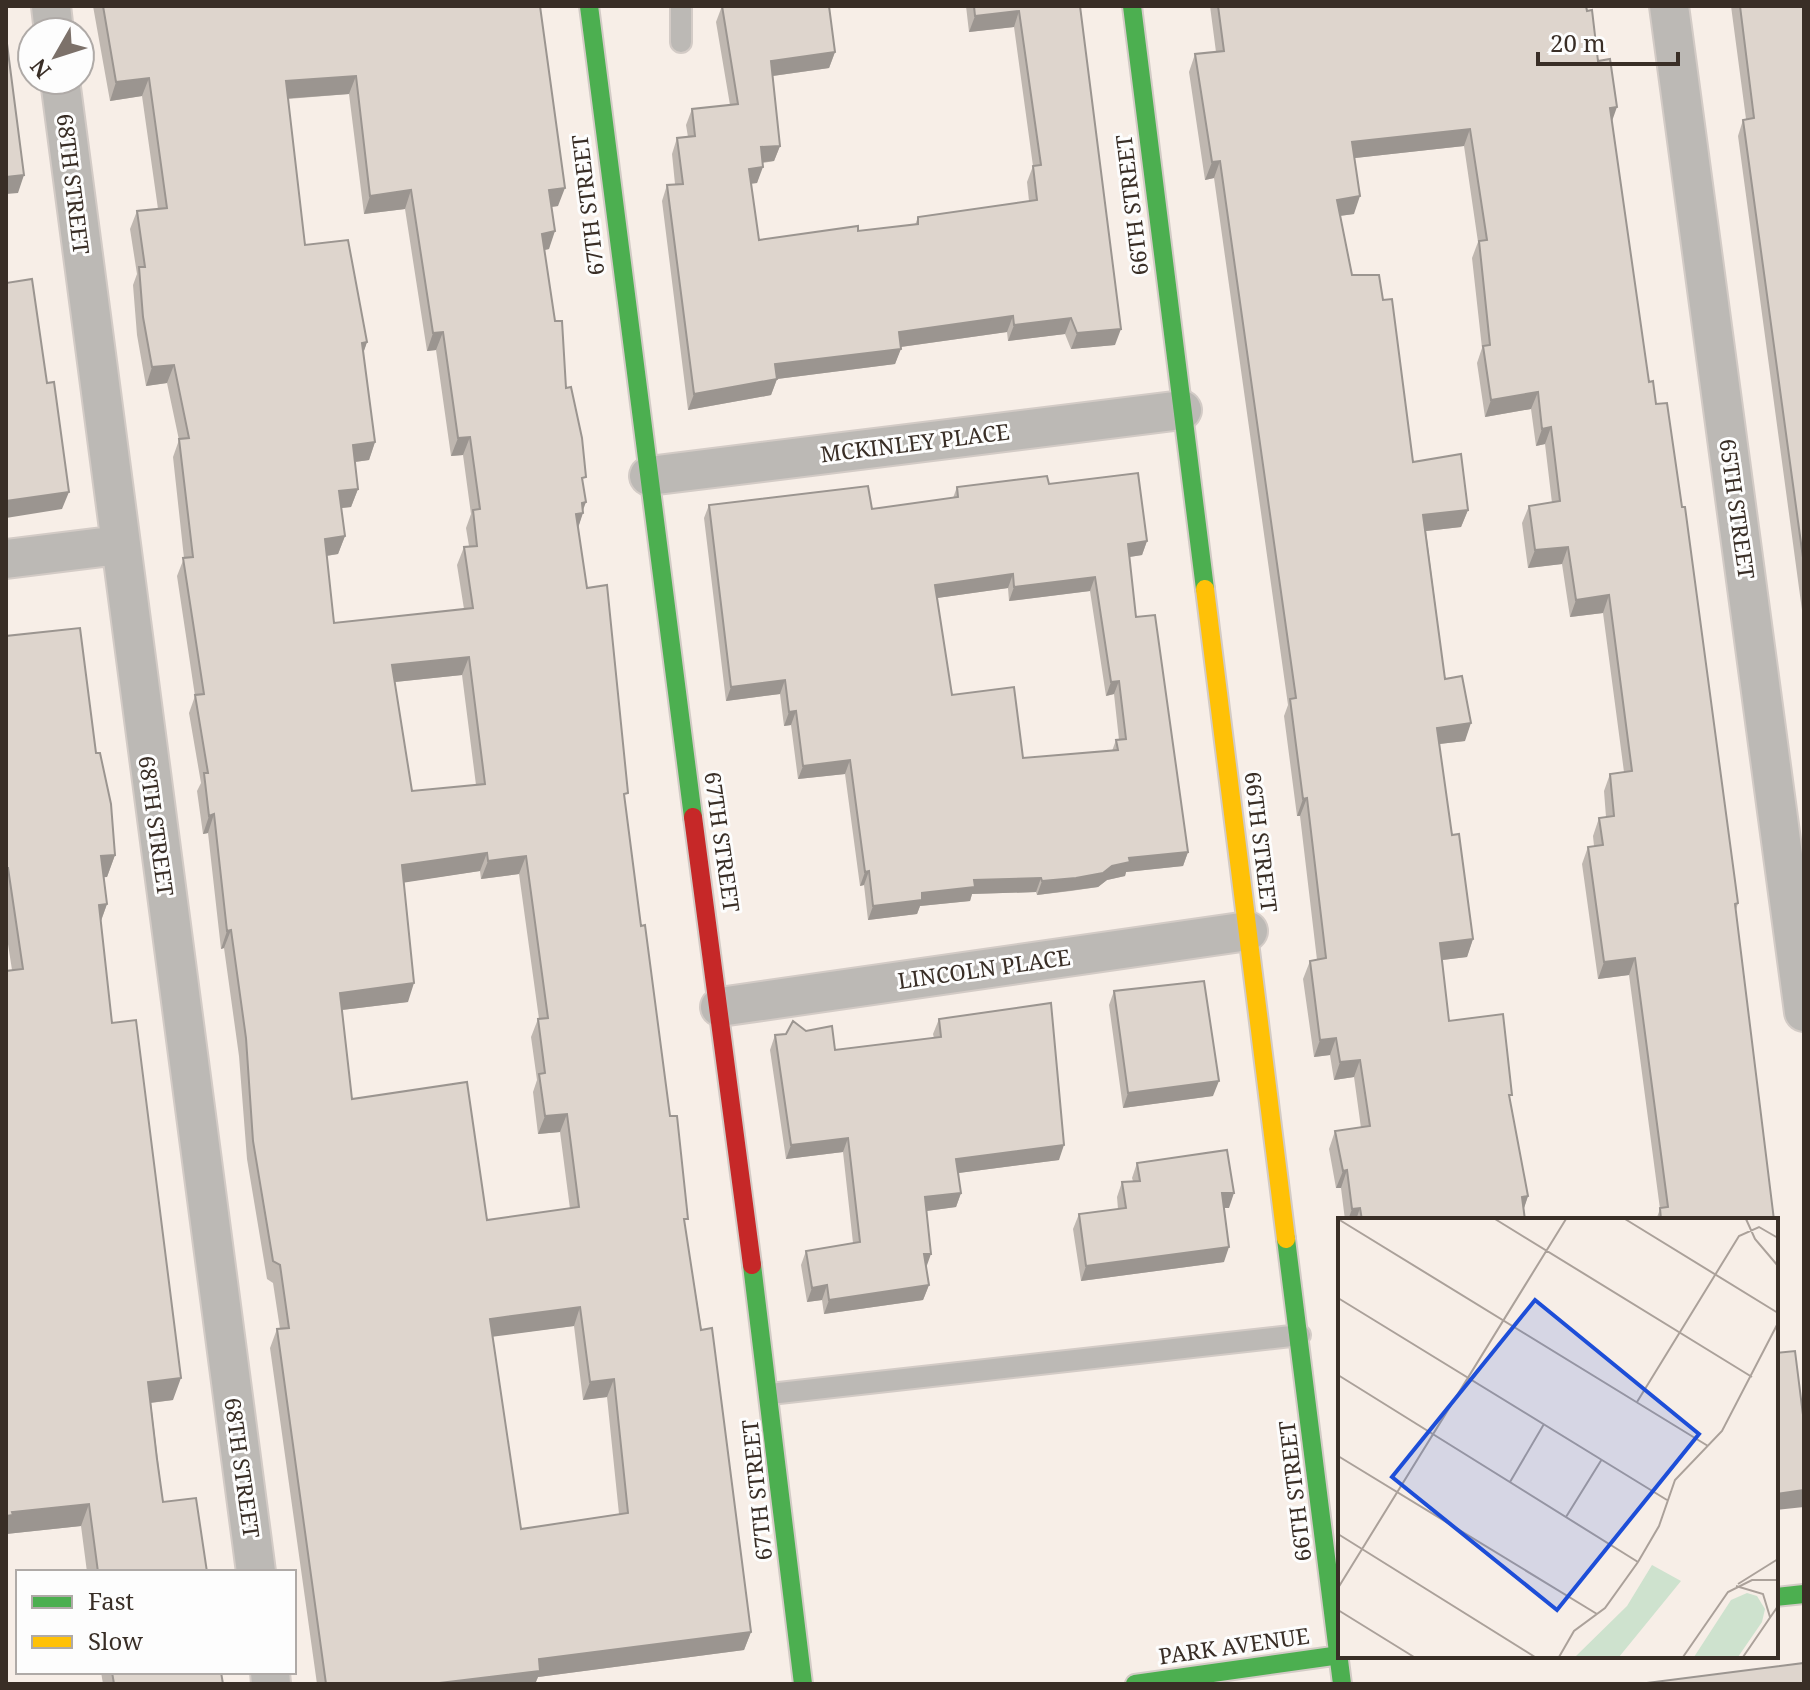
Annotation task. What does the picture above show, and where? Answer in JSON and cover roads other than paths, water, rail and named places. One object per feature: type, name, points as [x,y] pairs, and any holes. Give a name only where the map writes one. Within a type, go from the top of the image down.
[{"type":"street","name":"67TH STREET","points":[[589,6],[623,294],[770,1394],[803,1684]]},
{"type":"street","name":"66TH STREET","points":[[1132,6],[1338,1647]]},
{"type":"street","name":"65TH STREET","points":[[1669,6],[1804,1012]]},
{"type":"street","name":"68TH STREET","points":[[62,96],[256,1570]]},
{"type":"street","name":"MCKINLEY PLACE","points":[[649,476],[1182,410]]},
{"type":"street","points":[[6,559],[119,545]]},
{"type":"street","name":"LINCOLN PLACE","points":[[720,1007],[1248,931]]},
{"type":"street","points":[[1778,1597],[1804,1594]]},
{"type":"street","name":"PARK AVENUE","points":[[1135,1684],[1338,1655]]},
{"type":"street","name":"66TH STREET","points":[[1339,1658],[1342,1684]]},
{"type":"lane","points":[[681,6],[681,42]]},
{"type":"lane","points":[[770,1394],[1300,1335]]}]
